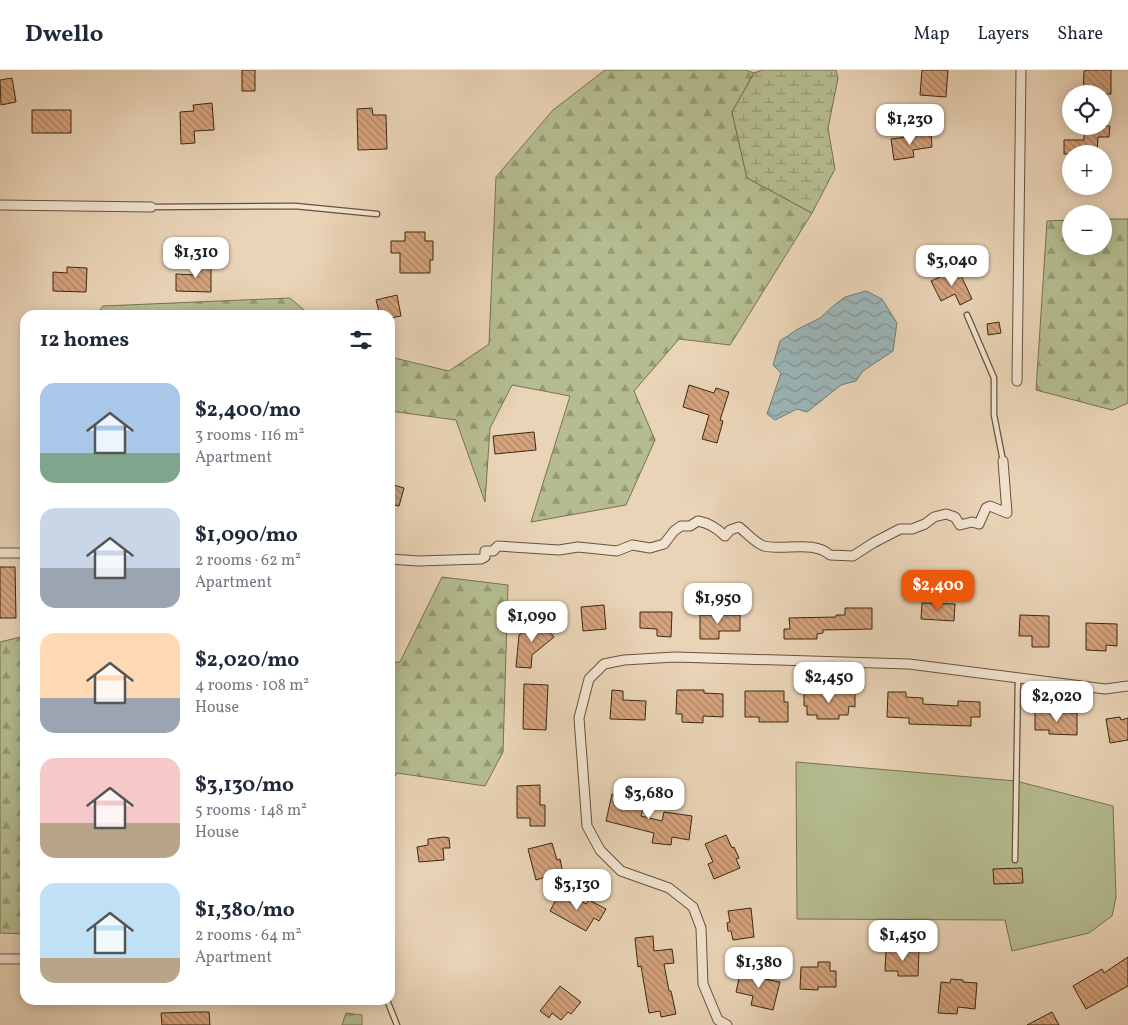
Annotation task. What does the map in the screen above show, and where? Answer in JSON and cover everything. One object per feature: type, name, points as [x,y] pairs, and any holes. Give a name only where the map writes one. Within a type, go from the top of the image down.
[{"type":"street","points":[[1017,381],[1022,70]]},
{"type":"street","points":[[0,205],[151,207]]},
{"type":"street","points":[[395,559],[418,561],[481,559],[485,557],[485,551],[493,551],[498,546],[559,550],[578,547],[617,551],[632,545],[650,548],[664,544],[681,526],[690,526],[698,521],[718,529],[724,536],[730,530],[739,527],[760,544],[767,546],[804,547],[824,550],[830,555],[853,556],[900,529],[912,529],[934,517],[946,514],[955,517],[960,525],[972,522],[979,524],[986,508],[990,506],[1007,513],[1003,461]]},
{"type":"street","points":[[0,552],[20,553]]},
{"type":"street","points":[[727,1025],[718,1020],[703,984],[701,928],[693,907],[668,888],[621,871],[600,850],[587,826],[579,718],[589,679],[604,664],[624,660],[675,657],[909,664],[1104,689],[1128,686]]},
{"type":"street","points":[[0,959],[20,959]]},
{"type":"lane","points":[[151,207],[295,206],[377,214]]},
{"type":"lane","points":[[967,315],[994,378],[994,415],[1003,461]]},
{"type":"lane","points":[[1015,860],[1018,677]]},
{"type":"lane","points":[[389,1005],[397,1025]]},
{"type":"green space","points":[[605,70],[745,70],[754,73],[732,112],[747,178],[812,213],[730,345],[679,339],[634,391],[655,440],[626,505],[531,522],[570,396],[512,385],[490,428],[485,502],[456,420],[395,412],[395,358],[449,371],[489,344],[496,177],[553,110]]},
{"type":"green space","points":[[762,70],[836,70],[838,78],[828,128],[835,169],[812,213],[747,178],[732,112],[754,73]]},
{"type":"green space","points":[[1112,219],[1128,219],[1128,403],[1112,410],[1036,390],[1047,221],[1062,220],[1062,255],[1112,255]]},
{"type":"green space","points":[[290,298],[304,310],[100,310],[103,306]]},
{"type":"green space","points":[[442,577],[508,585],[503,752],[485,786],[397,773],[395,776],[395,662],[400,662]]},
{"type":"green space","points":[[20,637],[20,934],[0,933],[0,642]]},
{"type":"green space","points":[[796,762],[1016,781],[1113,806],[1116,897],[1112,916],[1089,933],[1012,951],[1005,920],[797,919]]},
{"type":"green space","points":[[346,1013],[362,1015],[362,1025],[342,1025]]},
{"type":"water","points":[[866,291],[882,299],[897,323],[893,351],[863,371],[856,381],[841,385],[807,412],[797,409],[775,420],[767,414],[781,373],[773,365],[780,341],[820,318],[845,297]]},
{"type":"building","points":[[242,70],[255,70],[255,91],[242,91]]},
{"type":"building","points":[[922,70],[948,70],[946,97],[920,95]]},
{"type":"building","points":[[1111,70],[1111,85],[1083,85],[1084,71]]},
{"type":"building","points":[[12,78],[16,102],[1,105],[0,80]]},
{"type":"building","points":[[212,103],[214,130],[194,131],[195,143],[181,144],[180,112],[194,111],[193,105]]},
{"type":"building","points":[[372,108],[373,115],[386,115],[387,149],[358,150],[357,109]]},
{"type":"building","points":[[32,110],[71,110],[71,133],[32,133]]},
{"type":"building","points":[[931,134],[932,147],[913,150],[914,157],[894,160],[891,139]]},
{"type":"building","points":[[1084,135],[1109,135],[1109,137],[1098,137],[1098,145],[1064,145],[1064,140],[1084,140]]},
{"type":"building","points":[[405,232],[425,232],[425,241],[433,241],[433,260],[430,260],[430,273],[400,273],[400,253],[391,253],[391,241],[405,241]]},
{"type":"building","points":[[196,261],[211,262],[211,292],[176,291],[176,274],[196,275]]},
{"type":"building","points":[[67,267],[87,268],[86,292],[53,291],[53,272],[67,273]]},
{"type":"building","points":[[958,269],[972,299],[960,305],[955,294],[941,301],[931,281]]},
{"type":"building","points":[[397,295],[401,316],[395,317],[395,310],[379,310],[376,300]]},
{"type":"building","points":[[999,322],[1001,333],[988,335],[987,324]]},
{"type":"building","points":[[689,385],[714,393],[716,388],[729,392],[720,420],[723,421],[717,443],[702,439],[709,415],[683,407]]},
{"type":"building","points":[[534,432],[536,450],[495,454],[493,436]]},
{"type":"building","points":[[395,485],[404,488],[399,506],[395,505]]},
{"type":"building","points":[[0,567],[15,567],[16,618],[0,618]]},
{"type":"building","points":[[922,603],[955,604],[954,621],[921,619]]},
{"type":"building","points":[[604,605],[606,629],[583,631],[581,607]]},
{"type":"building","points":[[845,608],[872,608],[872,629],[823,630],[823,633],[817,634],[817,639],[784,639],[784,629],[790,629],[789,618],[836,617],[836,615],[845,615]]},
{"type":"building","points":[[640,612],[672,612],[671,637],[657,636],[657,629],[640,628]]},
{"type":"building","points":[[700,615],[740,615],[740,631],[719,631],[719,639],[700,639]]},
{"type":"building","points":[[1020,615],[1049,616],[1049,647],[1032,647],[1032,636],[1019,636]]},
{"type":"building","points":[[540,619],[554,637],[532,655],[531,668],[516,667],[519,635]]},
{"type":"building","points":[[1086,623],[1117,624],[1117,646],[1106,645],[1106,651],[1086,650]]},
{"type":"building","points":[[524,684],[548,685],[546,730],[523,729]]},
{"type":"building","points":[[612,690],[623,691],[623,700],[646,701],[645,720],[610,719]]},
{"type":"building","points":[[677,690],[704,690],[704,693],[723,694],[723,717],[703,716],[703,723],[682,722],[682,714],[676,714]]},
{"type":"building","points":[[745,691],[784,691],[784,702],[788,702],[788,722],[759,722],[759,717],[745,717]]},
{"type":"building","points":[[804,691],[855,692],[855,707],[849,706],[848,715],[839,715],[839,719],[817,719],[817,715],[807,715],[807,706],[804,706]]},
{"type":"building","points":[[888,692],[906,692],[906,697],[923,698],[923,704],[958,706],[958,701],[980,702],[980,717],[971,717],[971,726],[909,724],[909,718],[887,717]]},
{"type":"building","points":[[1035,712],[1077,713],[1077,735],[1049,734],[1049,730],[1035,730]]},
{"type":"building","points":[[1120,717],[1121,720],[1128,718],[1128,740],[1110,743],[1106,719]]},
{"type":"building","points":[[540,785],[540,805],[545,805],[545,826],[530,826],[530,818],[517,818],[517,786]]},
{"type":"building","points":[[612,794],[645,802],[641,816],[662,821],[664,812],[692,816],[689,840],[672,837],[671,845],[652,843],[654,833],[606,821]]},
{"type":"building","points":[[726,835],[739,858],[736,859],[740,868],[714,879],[708,864],[713,862],[705,844]]},
{"type":"building","points":[[449,838],[450,848],[443,848],[444,860],[419,862],[417,847],[428,845],[428,839]]},
{"type":"building","points":[[552,843],[557,860],[560,859],[564,878],[550,881],[549,876],[536,880],[528,849]]},
{"type":"building","points":[[1022,868],[1023,883],[994,884],[993,869]]},
{"type":"building","points":[[561,890],[586,904],[589,900],[606,909],[599,921],[594,918],[586,931],[550,911]]},
{"type":"building","points":[[751,908],[754,937],[733,940],[731,931],[728,931],[727,923],[730,922],[728,911]]},
{"type":"building","points":[[653,936],[654,951],[672,949],[674,963],[664,964],[676,1014],[661,1017],[660,1011],[649,1013],[641,966],[638,967],[635,938]]},
{"type":"building","points":[[897,948],[919,949],[918,976],[898,976],[898,971],[885,971],[886,951],[897,951]]},
{"type":"building","points":[[1128,957],[1128,986],[1086,1009],[1073,986],[1102,969],[1104,973]]},
{"type":"building","points":[[818,962],[830,962],[830,971],[836,971],[836,987],[818,987],[818,990],[800,989],[801,967],[818,967]]},
{"type":"building","points":[[741,970],[766,976],[765,979],[780,982],[773,1010],[751,1005],[753,996],[736,992]]},
{"type":"building","points":[[951,979],[977,983],[975,1009],[958,1007],[957,1014],[938,1013],[941,982],[950,983]]},
{"type":"building","points":[[560,986],[581,1002],[571,1014],[568,1012],[561,1020],[552,1013],[549,1018],[540,1011]]},
{"type":"building","points":[[209,1012],[210,1025],[162,1025],[161,1013]]},
{"type":"building","points":[[1052,1012],[1059,1025],[1027,1025]]}]
